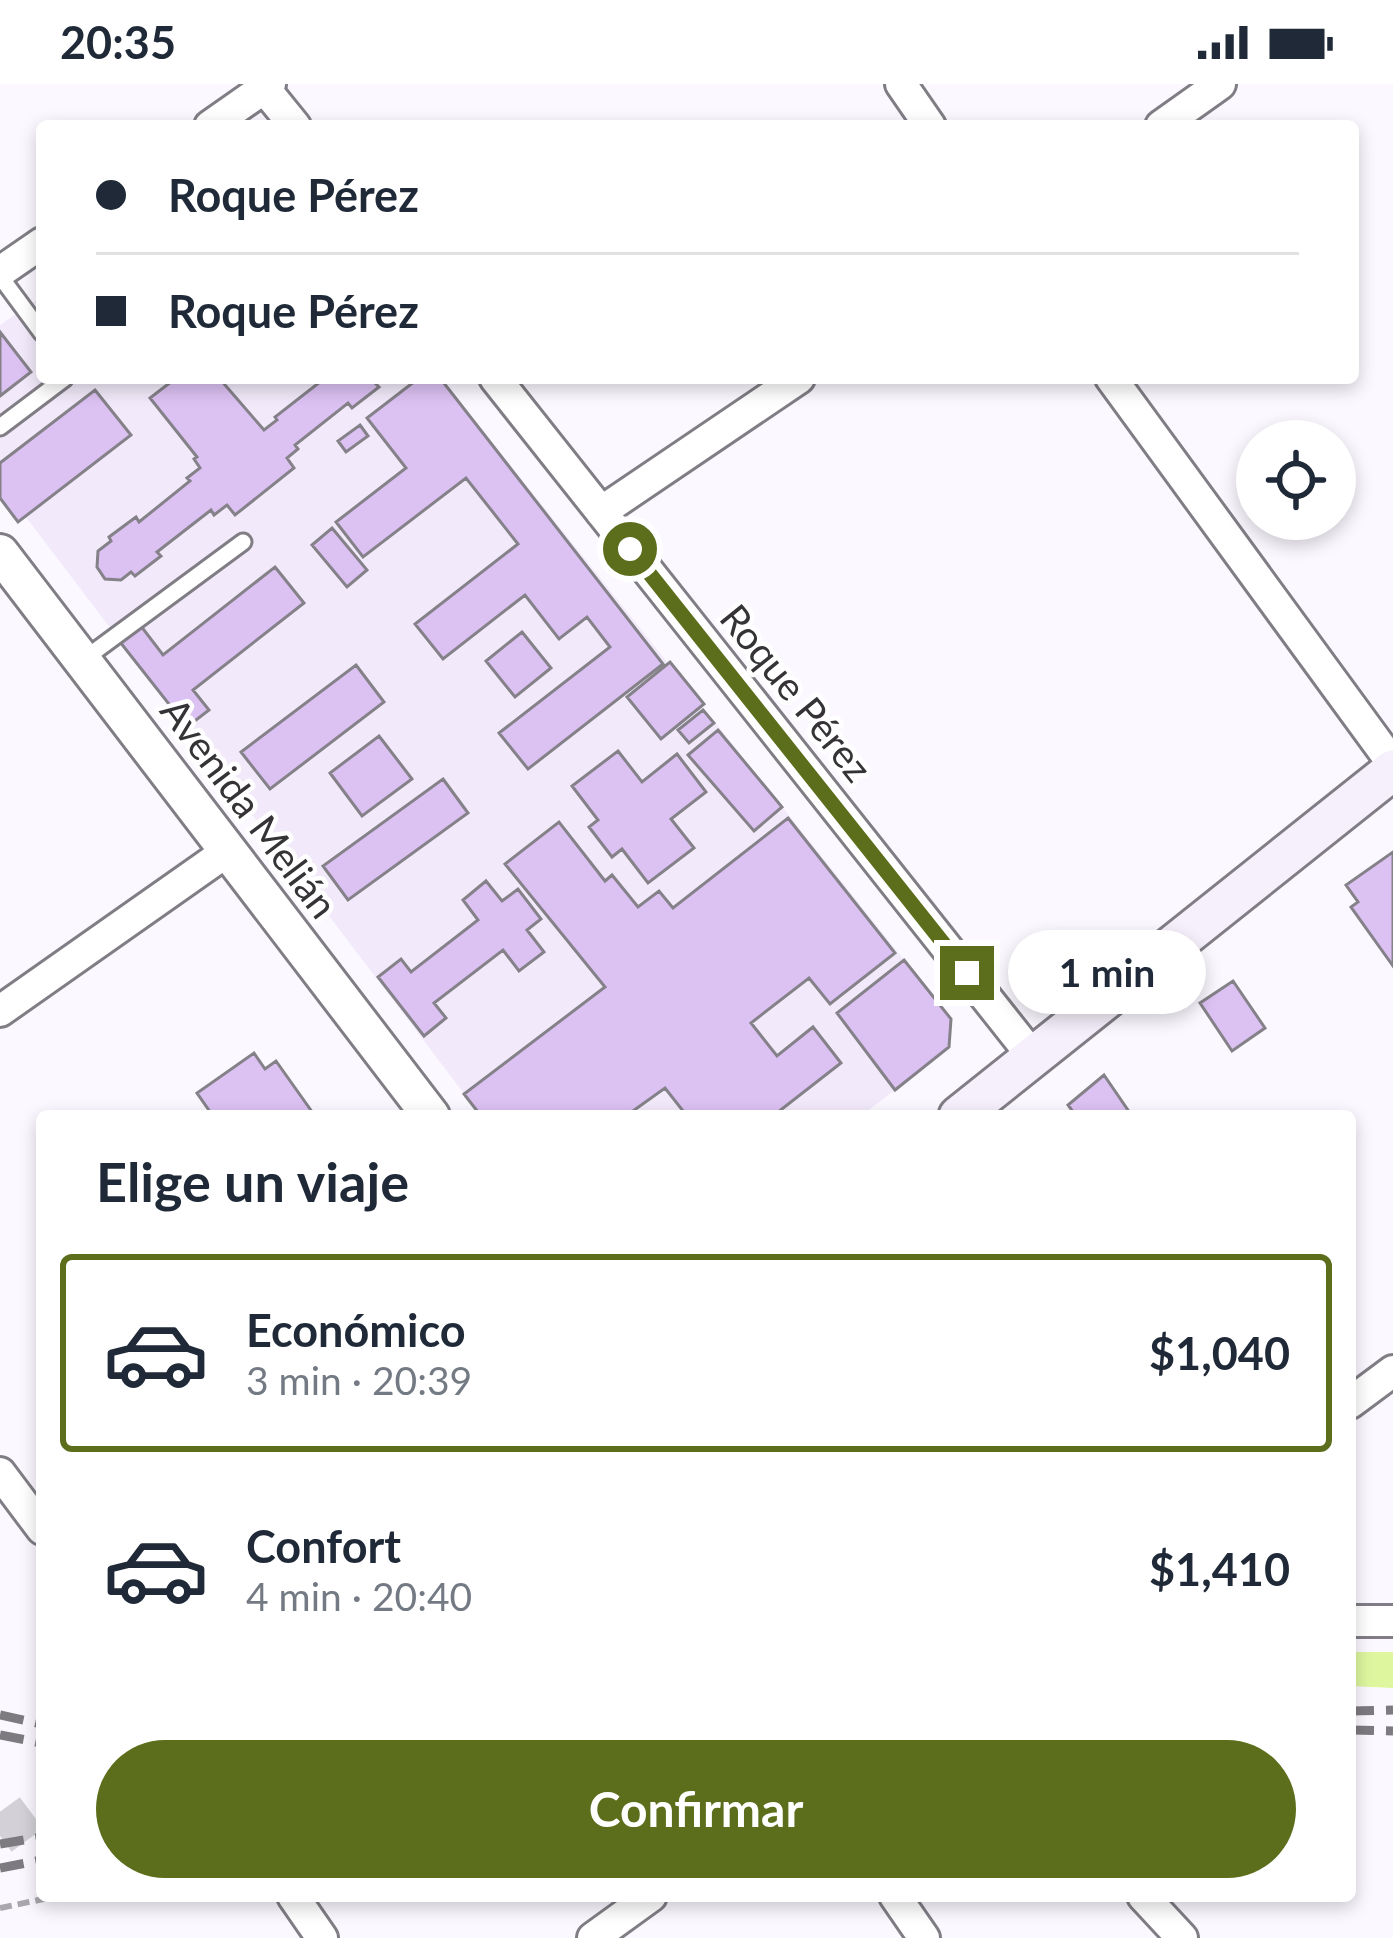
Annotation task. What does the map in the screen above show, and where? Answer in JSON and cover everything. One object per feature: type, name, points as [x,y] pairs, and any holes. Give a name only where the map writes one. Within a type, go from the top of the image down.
[{"type":"main road","points":[[967,1110],[1393,767]]},
{"type":"street","points":[[901,84],[926,120]]},
{"type":"street","points":[[1169,120],[1220,84]]},
{"type":"street","points":[[218,120],[265,85],[291,120]]},
{"type":"street","points":[[0,274],[36,247]]},
{"type":"street","name":"Roque Pérez","points":[[500,384],[1034,1058]]},
{"type":"street","points":[[601,512],[791,384]]},
{"type":"street","points":[[1116,384],[1393,767]]},
{"type":"street","name":"Avenida Melián","points":[[0,553],[426,1110]]},
{"type":"street","points":[[0,1011],[230,850]]},
{"type":"street","points":[[1356,1399],[1393,1371]]},
{"type":"street","points":[[0,1473],[36,1521]]},
{"type":"street","points":[[1356,1621],[1393,1621]]},
{"type":"street","points":[[297,1902],[322,1938]]},
{"type":"street","points":[[593,1938],[643,1902]]},
{"type":"street","points":[[900,1902],[924,1938]]},
{"type":"street","points":[[1149,1902],[1182,1938]]},
{"type":"lane","points":[[0,274],[36,325]]},
{"type":"lane","points":[[0,427],[57,384]]},
{"type":"lane","points":[[83,660],[242,542]]},
{"type":"path","points":[[0,1908],[36,1901]]},
{"type":"shaded area","points":[[36,300],[36,384],[446,384],[951,1019],[948,1049],[869,1110],[476,1110],[0,483],[0,325]]},
{"type":"green space","points":[[1356,1652],[1393,1652],[1393,1688],[1356,1686]]},
{"type":"building","points":[[0,332],[31,372],[0,396]]},
{"type":"building","points":[[168,384],[224,384],[264,430],[317,384],[379,387],[352,408],[348,403],[295,445],[298,449],[287,458],[294,468],[235,515],[227,505],[214,515],[211,510],[157,552],[161,556],[135,576],[131,572],[121,580],[105,579],[97,567],[98,551],[111,541],[109,537],[136,517],[139,522],[200,468],[197,457],[150,398]]},
{"type":"building","points":[[411,384],[445,384],[663,664],[528,769],[499,733],[610,647],[587,617],[559,639],[525,595],[443,659],[415,624],[518,544],[466,478],[363,557],[336,522],[406,468],[367,418]]},
{"type":"building","points":[[95,390],[131,435],[18,522],[0,498],[0,463]]},
{"type":"building","points":[[360,425],[368,436],[346,452],[338,441]]},
{"type":"building","points":[[332,528],[367,570],[347,587],[312,545]]},
{"type":"building","points":[[275,567],[304,603],[193,690],[209,710],[187,727],[120,642],[141,626],[163,655]]},
{"type":"building","points":[[522,632],[551,668],[515,697],[486,661]]},
{"type":"building","points":[[670,662],[704,704],[661,739],[627,697]]},
{"type":"building","points":[[356,665],[384,702],[270,789],[241,752]]},
{"type":"building","points":[[703,710],[714,723],[689,743],[678,730]]},
{"type":"building","points":[[718,730],[782,807],[754,831],[688,755]]},
{"type":"building","points":[[379,736],[412,779],[362,816],[330,773]]},
{"type":"building","points":[[618,751],[642,782],[677,754],[706,792],[671,819],[694,848],[648,883],[622,849],[612,857],[589,827],[598,820],[572,786]]},
{"type":"building","points":[[443,779],[468,813],[348,900],[323,866]]},
{"type":"building","points":[[788,818],[895,953],[830,1004],[809,978],[751,1023],[777,1056],[813,1027],[841,1063],[781,1110],[682,1110],[665,1088],[634,1110],[476,1110],[464,1094],[605,987],[505,864],[559,822],[605,881],[612,875],[638,907],[659,891],[673,908]]},
{"type":"building","points":[[1393,852],[1393,966],[1351,907],[1358,902],[1346,885]]},
{"type":"building","points":[[486,881],[502,901],[518,889],[541,919],[527,930],[544,952],[519,971],[503,950],[434,1003],[446,1018],[424,1036],[378,977],[401,959],[411,972],[478,920],[463,900]]},
{"type":"building","points":[[904,960],[951,1019],[949,1047],[895,1090],[837,1013]]},
{"type":"building","points":[[1233,981],[1265,1028],[1232,1051],[1200,1003]]},
{"type":"building","points":[[254,1053],[265,1069],[276,1061],[311,1110],[209,1110],[197,1093]]},
{"type":"building","points":[[1104,1075],[1128,1110],[1072,1110],[1068,1105]]},
{"type":"tunnel","points":[[0,1836],[36,1809]]},
{"type":"railway","points":[[1356,1711],[1393,1710]]},
{"type":"railway","points":[[0,1715],[36,1723]]},
{"type":"railway","points":[[1356,1730],[1393,1731]]},
{"type":"railway","points":[[0,1735],[36,1742]]},
{"type":"railway","points":[[0,1844],[36,1838]]},
{"type":"railway","points":[[0,1868],[36,1861]]},
{"type":"route","points":[[630,549],[967,973]]}]
